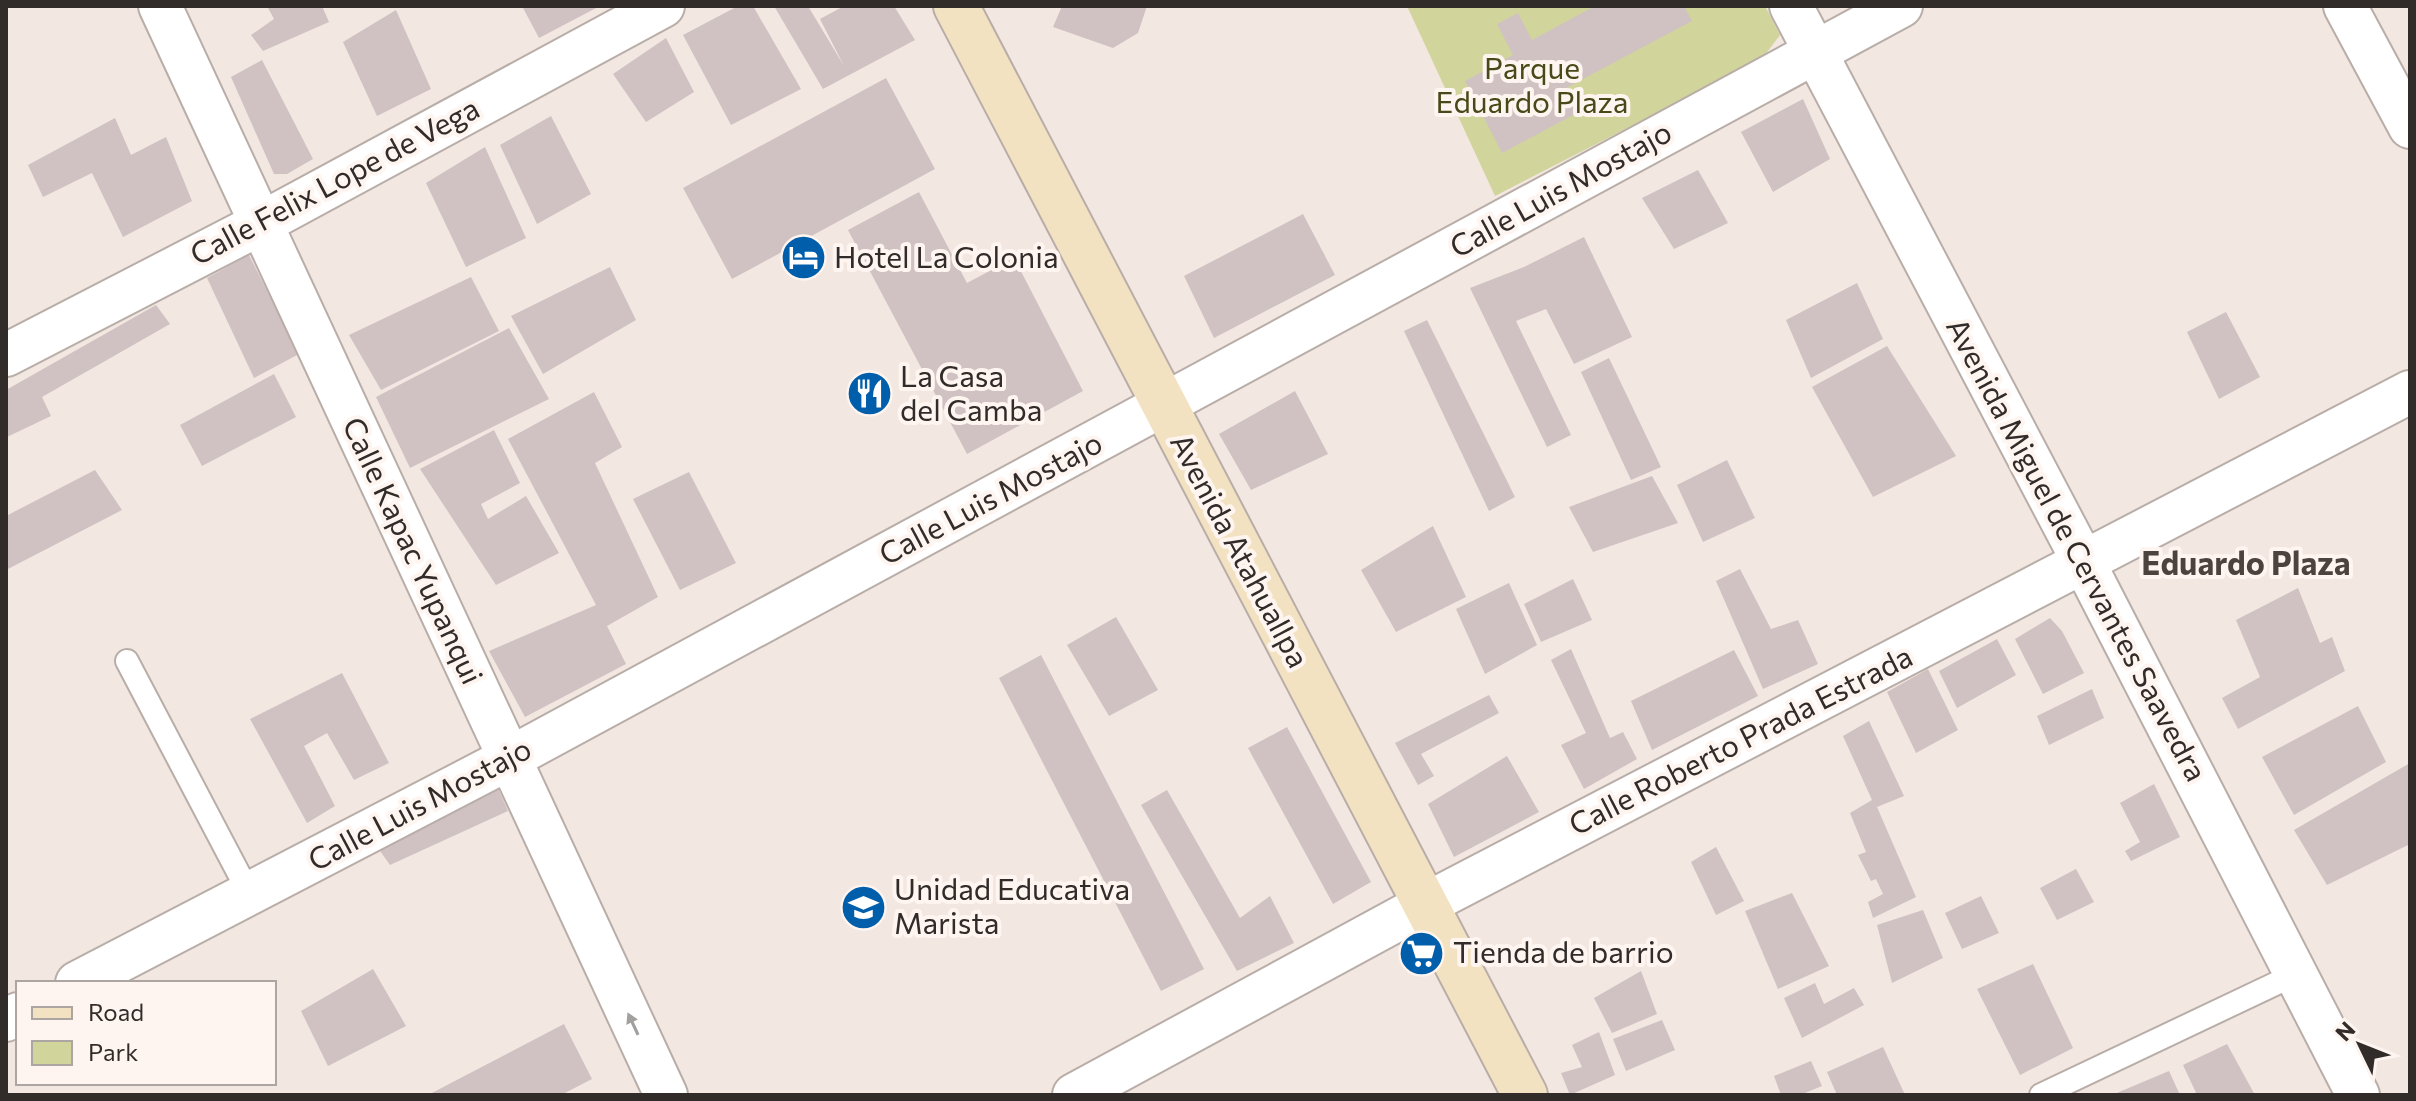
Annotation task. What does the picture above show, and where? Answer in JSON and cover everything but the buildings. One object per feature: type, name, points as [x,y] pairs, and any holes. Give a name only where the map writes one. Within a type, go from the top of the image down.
[{"type":"main road","name":"Avenida Atahuallpa","points":[[956,6],[1525,1095]]},
{"type":"street","name":"Calle Kapac Yupanqui","points":[[160,6],[666,1095]]},
{"type":"street","name":"Calle Felix Lope de Vega","points":[[6,355],[260,224],[663,6]]},
{"type":"street","name":"Avenida Miguel de Cervantes Saavedra","points":[[1791,6],[2084,563],[2358,1095]]},
{"type":"street","name":"Calle Luis Mostajo","points":[[81,981],[510,758],[1901,6]]},
{"type":"street","points":[[2345,6],[2410,127]]},
{"type":"street","name":"Calle Roberto Prada Estrada","points":[[1074,1095],[1426,904],[2410,392]]},
{"type":"lane","points":[[127,661],[249,893]]},
{"type":"lane","points":[[2041,1095],[2296,974]]},
{"type":"green space","name":"Parque Eduardo Plaza","points":[[1407,6],[1765,6],[1780,35],[1762,59],[1495,196]]},
{"type":"place","name":"Hotel La Colonia","points":[[803,258]]},
{"type":"place","name":"La Casa del Camba","points":[[869,394]]},
{"type":"place","name":"Unidad Educativa Marista","points":[[863,907]]},
{"type":"place","name":"Tienda de barrio","points":[[1422,953]]},
{"type":"district","name":"Eduardo Plaza","points":[[2246,564]]}]
